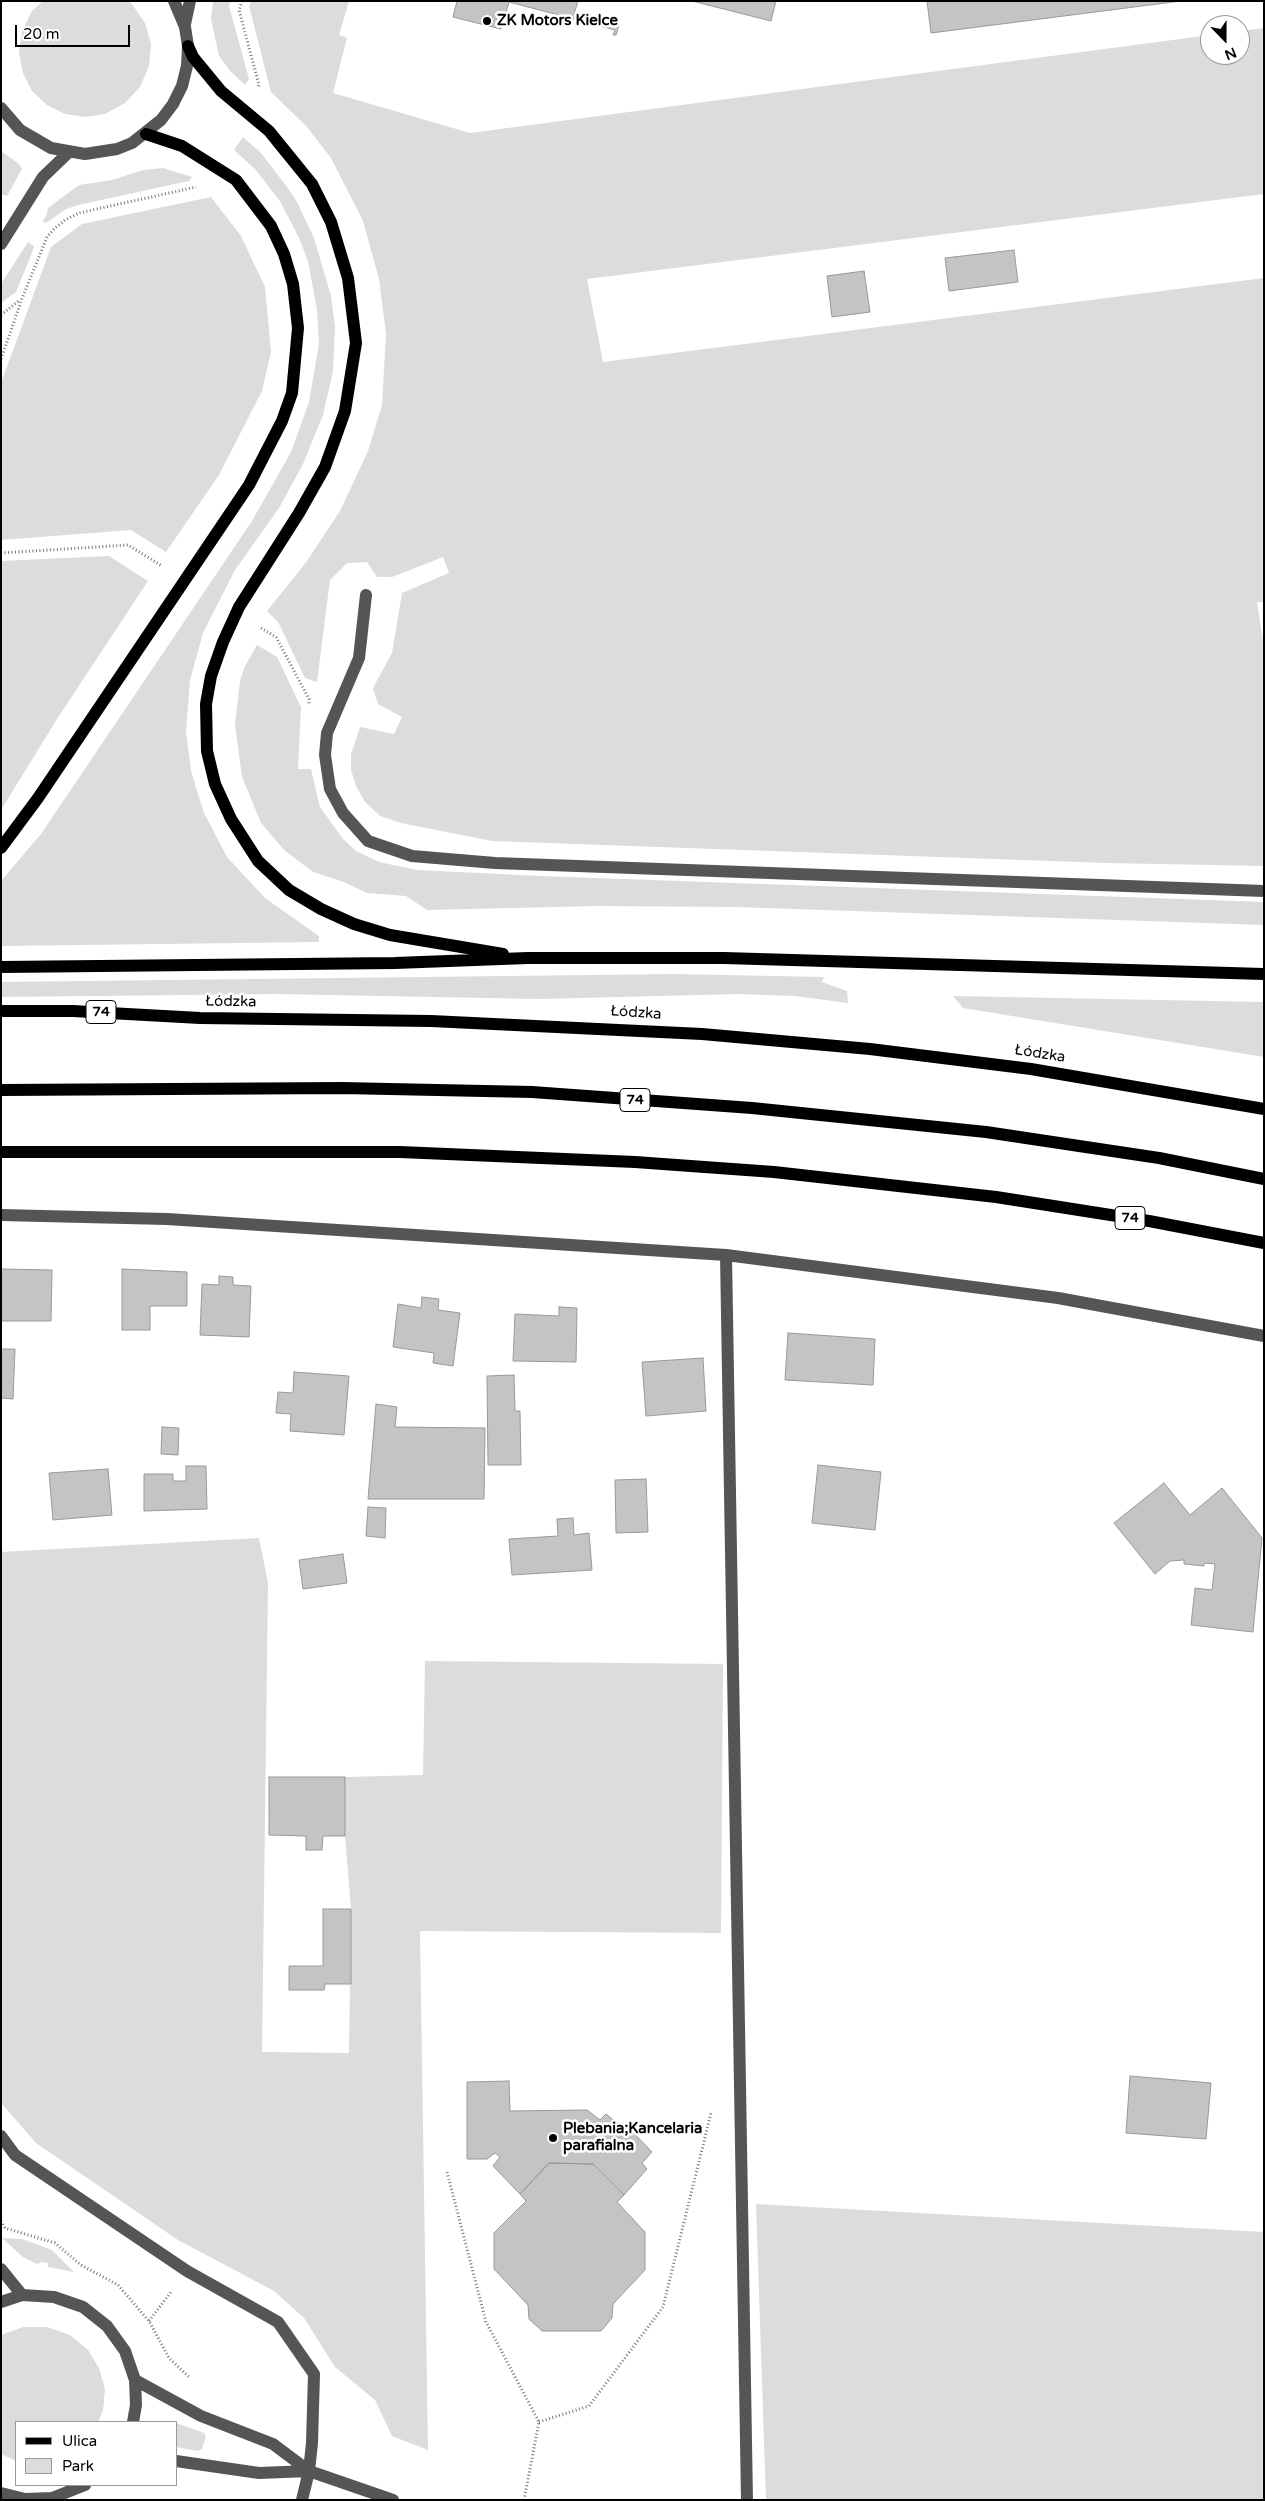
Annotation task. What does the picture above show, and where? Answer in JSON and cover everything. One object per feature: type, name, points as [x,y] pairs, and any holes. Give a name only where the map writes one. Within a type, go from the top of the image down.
[{"type":"main road","points":[[188,46],[193,57],[221,91],[270,131],[312,184],[331,222],[348,278],[356,344],[345,411],[325,467],[299,513],[240,607],[223,642],[212,676],[206,704],[207,751],[215,784],[231,819],[258,861],[289,890],[346,920],[390,935],[528,958]]},
{"type":"main road","points":[[1,848],[38,798],[249,485],[278,428],[292,393],[298,328],[293,284],[284,254],[271,226],[236,180],[182,146],[146,134]]},
{"type":"main road","points":[[1,967],[395,963],[528,958],[724,958],[1264,974]]},
{"type":"main road","name":"Łódzka","points":[[1,1010],[73,1011],[208,1018],[431,1021],[702,1034],[870,1049],[1031,1069],[1264,1109]]},
{"type":"main road","name":"74","points":[[1,1090],[351,1088],[532,1092],[743,1107],[986,1132],[1158,1158],[1264,1179]]},
{"type":"main road","name":"74","points":[[1,1152],[400,1152],[703,1167],[892,1184],[996,1197],[1149,1221],[1264,1243]]},
{"type":"street","points":[[1,108],[20,130],[35,140],[68,152],[85,154],[109,151],[132,143],[146,134],[161,120],[173,104],[182,86],[187,66],[188,46],[185,27],[174,1]]},
{"type":"street","points":[[185,27],[190,1]]},
{"type":"street","points":[[1,244],[16,217],[43,178],[68,152]]},
{"type":"street","points":[[366,595],[360,658],[327,733],[325,755],[330,789],[343,812],[368,841],[412,856],[495,863],[1264,891]]},
{"type":"street","points":[[1,1215],[167,1219],[726,1255],[1058,1298],[1264,1336]]},
{"type":"street","points":[[726,1255],[747,2500]]},
{"type":"street","points":[[1,2136],[16,2155],[186,2271],[278,2322],[314,2374],[309,2471],[302,2500]]},
{"type":"street","points":[[1,2269],[22,2296]]},
{"type":"street","points":[[1,2302],[22,2296],[54,2297],[82,2307],[108,2326],[125,2351],[135,2380],[136,2405],[133,2421]]},
{"type":"street","points":[[135,2380],[201,2416],[218,2421],[273,2444],[309,2471],[393,2500]]},
{"type":"street","points":[[178,2461],[259,2473],[309,2471]]},
{"type":"street","points":[[1,2493],[25,2499],[51,2499],[83,2486]]},
{"type":"path","points":[[242,1],[239,10],[259,85],[255,92]]},
{"type":"path","points":[[1,359],[22,299],[48,238],[65,220],[79,213],[198,186]]},
{"type":"path","points":[[1,316],[22,299]]},
{"type":"path","points":[[1,552],[128,545],[163,566]]},
{"type":"path","points":[[261,628],[276,637],[309,699],[308,709]]},
{"type":"path","points":[[539,2422],[588,2406],[663,2307],[711,2113]]},
{"type":"path","points":[[447,2172],[486,2322],[539,2422],[524,2500]]},
{"type":"path","points":[[149,2321],[186,2271]]},
{"type":"green space","points":[[43,1],[127,1],[132,4],[145,23],[151,44],[149,66],[140,87],[125,103],[105,114],[85,117],[65,114],[47,105],[32,91],[23,73],[19,53],[22,31],[32,11]]},
{"type":"green space","points":[[213,1],[231,1],[229,6],[249,79],[245,85],[230,71],[219,56],[211,19]]},
{"type":"green space","points":[[251,1],[349,1],[339,35],[347,38],[333,93],[470,133],[1200,36],[1200,65],[1250,65],[1250,30],[1264,28],[1264,194],[587,279],[603,362],[1264,278],[1264,602],[1257,602],[1264,648],[1264,866],[1106,863],[492,841],[401,823],[380,816],[365,802],[356,786],[351,770],[351,754],[360,727],[394,734],[402,717],[378,704],[373,688],[392,653],[402,593],[449,573],[443,557],[392,577],[377,577],[367,562],[347,563],[330,580],[317,682],[305,678],[278,622],[267,611],[307,561],[340,511],[368,451],[382,405],[386,334],[379,279],[363,221],[331,158],[307,127],[271,92],[249,6]]},
{"type":"green space","points":[[243,137],[261,153],[287,187],[297,202],[314,238],[331,296],[335,327],[333,371],[323,415],[303,464],[279,508],[235,570],[203,633],[190,680],[186,732],[191,770],[204,813],[227,857],[265,898],[319,936],[319,942],[1,946],[1,881],[41,834],[252,521],[291,452],[309,402],[319,343],[317,310],[308,261],[299,238],[280,201],[255,169],[234,150]]},
{"type":"green space","points":[[1,151],[19,164],[22,169],[7,196],[1,194]]},
{"type":"green space","points":[[163,168],[192,177],[189,181],[78,205],[66,209],[46,223],[42,221],[46,217],[48,208],[79,185],[112,180],[143,170]]},
{"type":"green space","points":[[211,197],[241,236],[265,287],[271,352],[262,391],[219,475],[166,552],[131,530],[1,540],[1,383],[51,247],[82,224]]},
{"type":"green space","points":[[28,242],[34,246],[16,292],[1,303],[1,284]]},
{"type":"green space","points":[[109,556],[148,581],[57,719],[1,810],[1,561]]},
{"type":"green space","points":[[257,645],[277,657],[301,707],[298,769],[311,769],[320,807],[343,839],[356,851],[379,862],[417,870],[540,876],[1264,902],[1264,925],[735,907],[597,906],[427,910],[406,896],[367,893],[341,881],[313,872],[284,850],[261,823],[242,777],[235,724],[240,681],[244,668]]},
{"type":"green space","points":[[675,974],[824,977],[822,982],[847,991],[848,1003],[795,996],[739,994],[538,999],[277,994],[1,997],[1,982]]},
{"type":"green space","points":[[953,996],[1264,1002],[1264,1057],[963,1008]]},
{"type":"green space","points":[[259,1538],[268,1583],[262,2052],[349,2053],[351,1909],[345,1836],[345,1777],[423,1775],[425,1661],[723,1664],[721,1933],[420,1931],[428,2450],[392,2436],[375,2400],[335,2367],[304,2318],[274,2291],[178,2240],[36,2143],[1,2103],[1,1552]]},
{"type":"green space","points":[[756,2204],[1264,2232],[1264,2500],[766,2500]]},
{"type":"green space","points":[[2,2238],[22,2239],[52,2250],[74,2272],[48,2267],[48,2263],[42,2262],[37,2264],[23,2257]]},
{"type":"green space","points":[[23,2327],[47,2327],[70,2335],[88,2350],[99,2368],[105,2389],[103,2411],[98,2421],[15,2421],[15,2461],[1,2454],[1,2335]]},
{"type":"green space","points":[[178,2424],[204,2433],[206,2436],[202,2449],[198,2451],[178,2447]]},
{"type":"building","name":"ZK Motors Kielce","points":[[457,1],[578,1],[574,14],[619,25],[616,35],[613,35],[615,30],[509,2],[501,29],[453,17]]},
{"type":"building","points":[[692,1],[776,1],[771,21]]},
{"type":"building","points":[[927,1],[1181,1],[931,33]]},
{"type":"building","points":[[1014,250],[1018,282],[949,291],[945,258]]},
{"type":"building","points":[[864,271],[870,312],[832,317],[827,276]]},
{"type":"building","points":[[1,1269],[52,1270],[51,1321],[1,1321]]},
{"type":"building","points":[[122,1269],[187,1272],[187,1306],[150,1306],[150,1330],[122,1330]]},
{"type":"building","points":[[219,1276],[233,1277],[233,1285],[251,1286],[249,1337],[200,1335],[202,1284],[219,1285]]},
{"type":"building","points":[[422,1297],[439,1299],[438,1310],[460,1313],[453,1366],[433,1363],[434,1353],[393,1347],[398,1304],[421,1308]]},
{"type":"building","points":[[559,1307],[577,1308],[576,1362],[513,1361],[515,1314],[559,1316]]},
{"type":"building","points":[[788,1333],[875,1339],[873,1385],[785,1380]]},
{"type":"building","points":[[1,1349],[15,1349],[13,1399],[1,1398]]},
{"type":"building","points":[[703,1358],[706,1411],[646,1416],[642,1362]]},
{"type":"building","points":[[294,1372],[349,1376],[344,1435],[290,1431],[291,1414],[276,1413],[278,1392],[293,1393]]},
{"type":"building","points":[[514,1375],[515,1411],[520,1411],[521,1465],[488,1465],[487,1376]]},
{"type":"building","points":[[376,1404],[397,1407],[395,1427],[485,1428],[484,1499],[368,1499]]},
{"type":"building","points":[[162,1427],[179,1428],[178,1455],[161,1454]]},
{"type":"building","points":[[818,1465],[881,1472],[875,1530],[812,1523]]},
{"type":"building","points":[[186,1466],[206,1466],[207,1509],[144,1511],[144,1474],[173,1474],[173,1481],[186,1481]]},
{"type":"building","points":[[108,1469],[112,1515],[53,1520],[49,1473]]},
{"type":"building","points":[[646,1479],[648,1532],[616,1533],[615,1480]]},
{"type":"building","points":[[1164,1483],[1190,1515],[1222,1488],[1262,1538],[1253,1632],[1191,1625],[1195,1588],[1212,1590],[1215,1564],[1204,1563],[1204,1566],[1184,1564],[1184,1560],[1170,1561],[1155,1574],[1114,1523]]},
{"type":"building","points":[[368,1507],[386,1508],[385,1538],[366,1536]]},
{"type":"building","points":[[573,1518],[574,1535],[589,1533],[592,1570],[512,1575],[509,1539],[558,1536],[557,1519]]},
{"type":"building","points":[[343,1554],[347,1583],[303,1589],[299,1560]]},
{"type":"building","points":[[269,1777],[345,1777],[345,1836],[323,1836],[322,1850],[306,1850],[306,1836],[269,1835]]},
{"type":"building","points":[[323,1909],[351,1909],[351,1984],[325,1984],[324,1990],[289,1990],[289,1966],[323,1966]]},
{"type":"building","points":[[1130,2076],[1211,2083],[1206,2139],[1126,2133]]},
{"type":"building","name":"Plebania;Kancelaria parafialna","points":[[509,2081],[510,2111],[587,2110],[600,2120],[606,2114],[617,2123],[625,2124],[652,2152],[642,2163],[647,2169],[624,2195],[593,2164],[549,2163],[520,2194],[493,2166],[500,2157],[495,2153],[487,2159],[467,2159],[467,2082]]},
{"type":"building","points":[[549,2163],[593,2164],[624,2195],[617,2202],[645,2232],[645,2270],[613,2304],[612,2318],[601,2331],[542,2331],[529,2319],[528,2305],[494,2269],[494,2233],[526,2201],[520,2194]]},
{"type":"place","name":"ZK Motors Kielce","points":[[487,21]]},
{"type":"place","name":"Plebania;Kancelaria parafialna","points":[[553,2138]]}]
